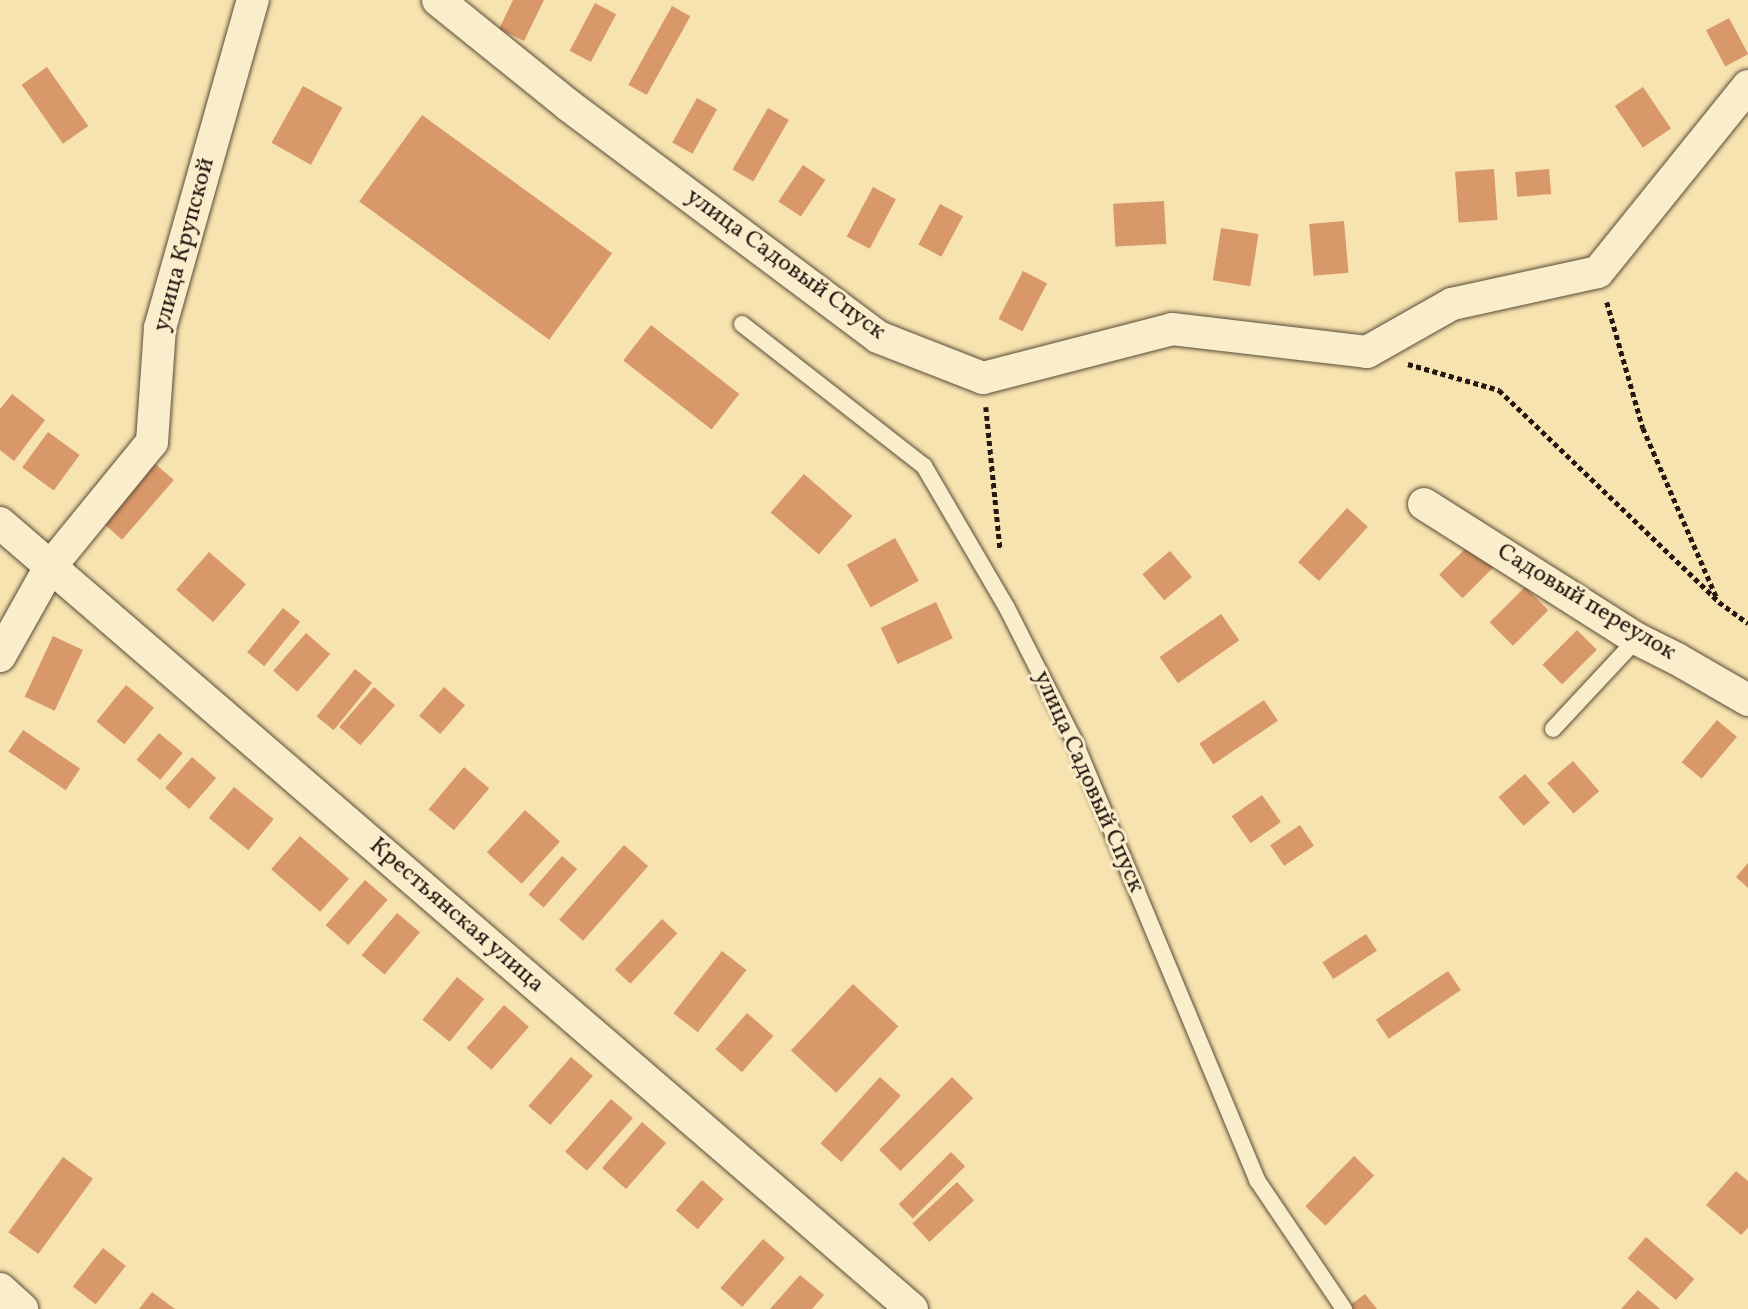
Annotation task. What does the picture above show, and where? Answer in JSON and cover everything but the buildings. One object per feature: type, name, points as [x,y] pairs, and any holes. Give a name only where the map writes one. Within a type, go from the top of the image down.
[{"type":"street","name":"улица Крупской","points":[[0,656],[50,567],[152,442],[160,328],[253,0]]},
{"type":"street","name":"улица Садовый Спуск","points":[[438,0],[568,105],[878,337],[983,379]]},
{"type":"street","points":[[983,379],[1172,329],[1367,352],[1452,304],[1598,272],[1748,86]]},
{"type":"street","name":"Садовый переулок","points":[[1424,505],[1637,639],[1748,700]]},
{"type":"street","name":"Крестьянская улица","points":[[0,523],[912,1309]]},
{"type":"street","points":[[0,1289],[22,1309]]},
{"type":"lane","name":"улица Садовый Спуск","points":[[741,324],[925,466],[1007,608],[1074,740],[1257,1180],[1344,1309]]},
{"type":"lane","points":[[1553,729],[1637,639]]},
{"type":"path","points":[[1598,272],[1643,428],[1719,602]]},
{"type":"path","points":[[1367,352],[1499,390],[1719,602],[1748,623]]},
{"type":"path","points":[[983,379],[1001,554]]}]
